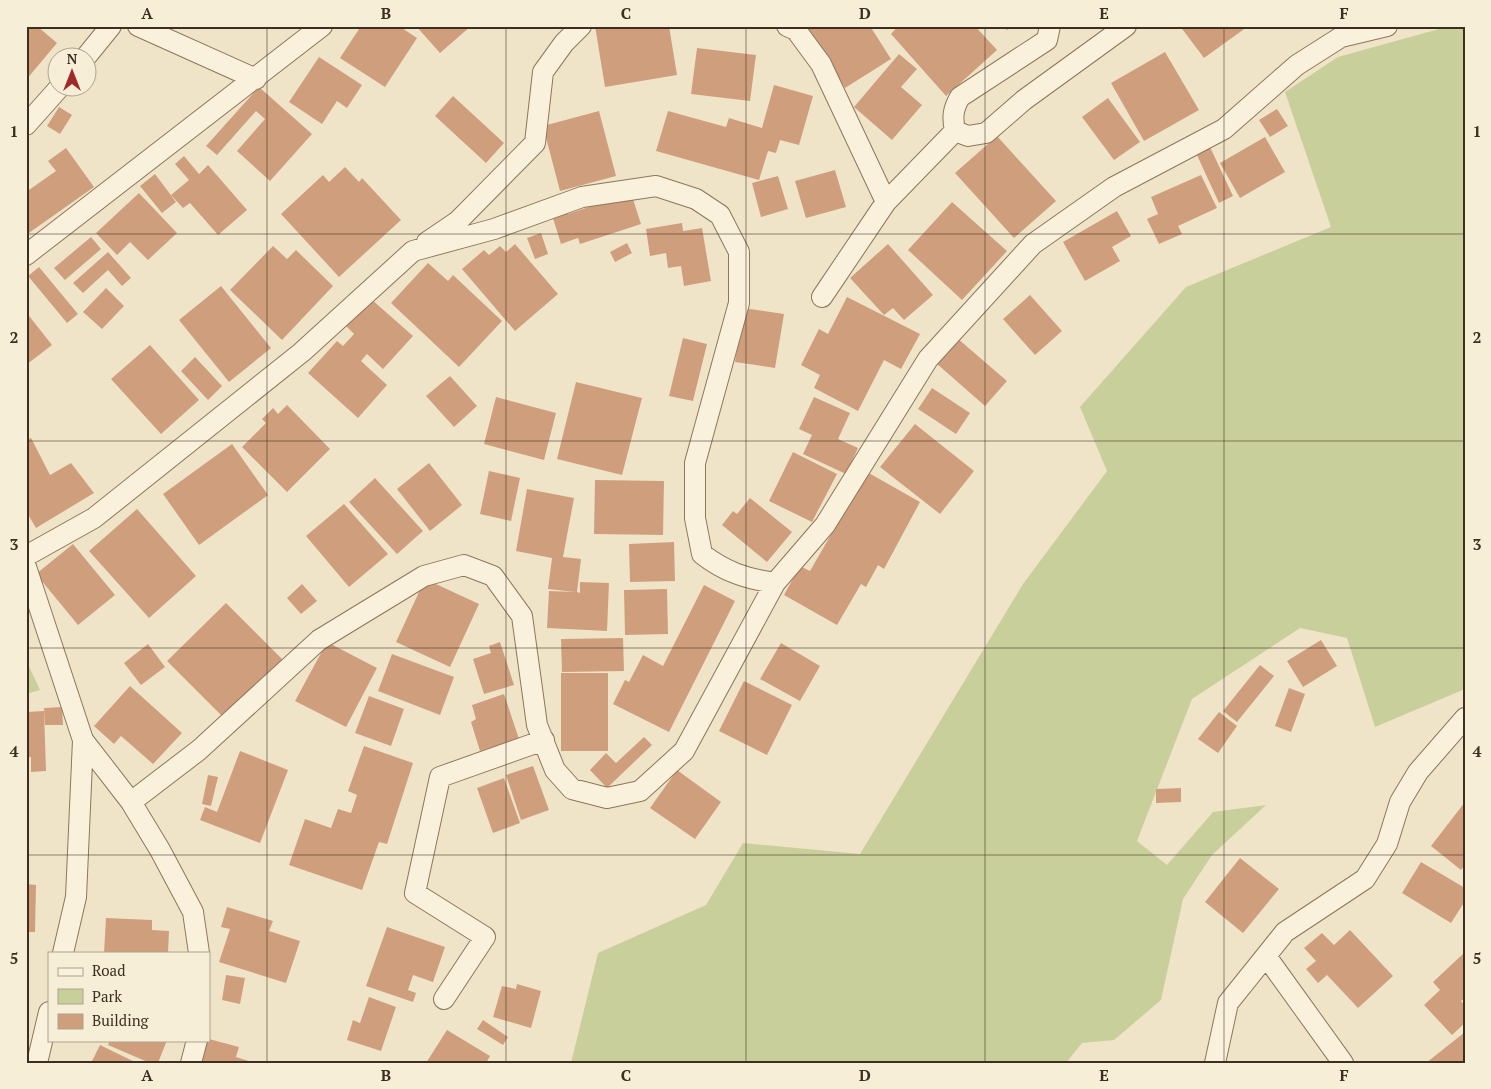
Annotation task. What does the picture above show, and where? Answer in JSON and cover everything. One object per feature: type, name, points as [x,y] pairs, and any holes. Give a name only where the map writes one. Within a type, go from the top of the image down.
[{"type":"street","points":[[93,48],[112,26]]},
{"type":"street","points":[[138,26],[256,79]]},
{"type":"street","points":[[26,255],[256,79],[322,26]]},
{"type":"street","points":[[26,556],[101,512],[302,352],[413,251],[458,221],[535,143],[543,72],[564,43],[581,26]]},
{"type":"street","points":[[787,26],[796,30],[821,64],[886,202]]},
{"type":"street","points":[[955,132],[952,119],[954,109],[960,97],[1046,40],[1050,26]]},
{"type":"street","points":[[955,132],[968,136],[986,133],[1024,100],[1126,26]]},
{"type":"street","points":[[131,802],[200,750],[319,640],[424,576],[464,565],[493,576],[522,616],[538,724],[555,770],[572,790],[608,798],[640,791],[684,751],[775,583],[825,525],[928,359],[1033,244],[1114,187],[1224,129],[1298,65],[1341,37],[1387,26]]},
{"type":"street","points":[[26,126],[50,98]]},
{"type":"street","points":[[822,297],[886,202],[955,132]]},
{"type":"street","points":[[413,251],[494,229],[582,197],[656,186],[696,199],[720,215],[739,252],[739,303],[695,463],[695,518],[702,554],[719,568],[748,579],[775,583]]},
{"type":"street","points":[[26,567],[83,740],[131,802],[160,850],[193,912],[199,952]]},
{"type":"street","points":[[1215,1063],[1228,1003],[1286,932],[1365,880],[1387,844],[1400,802],[1418,772],[1465,718]]},
{"type":"street","points":[[63,952],[76,897],[83,740]]},
{"type":"street","points":[[444,999],[484,937],[415,894],[440,777],[544,740]]},
{"type":"street","points":[[1266,956],[1344,1063]]},
{"type":"street","points":[[37,1063],[48,1016]]},
{"type":"street","points":[[191,1063],[196,1042]]},
{"type":"green space","points":[[1450,26],[1465,26],[1465,689],[1375,727],[1347,638],[1300,628],[1192,699],[1137,841],[1167,865],[1213,812],[1266,805],[1212,855],[1183,899],[1161,1000],[1114,1040],[1082,1043],[1066,1063],[571,1063],[598,953],[706,905],[743,843],[860,854],[1023,584],[1107,471],[1080,407],[1186,287],[1331,227],[1285,92],[1338,57]]},
{"type":"green space","points":[[26,660],[40,690],[26,694]]},
{"type":"building","points":[[26,26],[37,26],[57,43],[53,48],[48,48],[48,54],[26,80]]},
{"type":"building","points":[[361,26],[380,26],[384,29],[386,26],[399,26],[417,38],[385,87],[340,58]]},
{"type":"building","points":[[416,26],[471,26],[440,53]]},
{"type":"building","points":[[595,26],[669,26],[677,75],[605,87]]},
{"type":"building","points":[[791,26],[870,26],[891,59],[845,88],[813,37]]},
{"type":"building","points":[[898,26],[975,26],[997,50],[946,96],[891,34]]},
{"type":"building","points":[[997,26],[1009,26],[1008,30]]},
{"type":"building","points":[[1180,26],[1246,26],[1247,27],[1204,58]]},
{"type":"building","points":[[697,48],[756,55],[750,101],[691,94]]},
{"type":"building","points":[[1165,52],[1199,110],[1144,141],[1111,83]]},
{"type":"building","points":[[899,54],[917,69],[901,87],[922,105],[892,140],[854,107]]},
{"type":"building","points":[[319,57],[362,85],[347,108],[337,101],[322,124],[289,102]]},
{"type":"building","points":[[774,85],[813,96],[799,145],[780,140],[776,153],[768,151],[759,180],[656,151],[668,111],[726,127],[729,118],[762,128]]},
{"type":"building","points":[[259,87],[312,134],[270,181],[237,151],[265,119],[256,111],[217,155],[206,146]]},
{"type":"building","points":[[453,96],[504,143],[486,163],[435,116]]},
{"type":"building","points":[[1108,98],[1140,142],[1114,160],[1082,117]]},
{"type":"building","points":[[59,107],[72,115],[60,134],[47,126]]},
{"type":"building","points":[[1277,109],[1288,126],[1270,137],[1259,120]]},
{"type":"building","points":[[599,111],[616,176],[560,191],[543,126]]},
{"type":"building","points":[[997,136],[1056,201],[1014,238],[955,173]]},
{"type":"building","points":[[1265,137],[1285,172],[1240,198],[1220,163]]},
{"type":"building","points":[[1210,147],[1233,196],[1219,203],[1196,153]]},
{"type":"building","points":[[66,148],[94,187],[26,235],[26,192],[56,171],[48,161]]},
{"type":"building","points":[[184,156],[199,174],[208,165],[247,210],[218,235],[190,203],[183,208],[171,195],[189,180],[175,164]]},
{"type":"building","points":[[345,167],[359,182],[362,178],[401,220],[339,277],[281,214],[323,175],[329,182]]},
{"type":"building","points":[[835,170],[846,207],[806,218],[795,181]]},
{"type":"building","points":[[155,174],[176,202],[162,213],[140,186]]},
{"type":"building","points":[[1201,175],[1217,208],[1178,226],[1182,234],[1159,244],[1147,219],[1158,214],[1151,197]]},
{"type":"building","points":[[778,176],[788,209],[761,217],[752,183]]},
{"type":"building","points":[[139,193],[177,233],[148,260],[130,242],[117,255],[96,233]]},
{"type":"building","points":[[631,193],[641,224],[580,244],[578,238],[561,244],[552,215],[566,210],[568,214]]},
{"type":"building","points":[[952,202],[1007,251],[962,300],[908,250]]},
{"type":"building","points":[[1117,211],[1131,236],[1112,247],[1120,261],[1085,281],[1063,242]]},
{"type":"building","points":[[682,223],[683,231],[702,228],[711,281],[684,286],[681,266],[668,268],[666,253],[650,256],[646,229]]},
{"type":"building","points":[[541,233],[548,254],[535,259],[527,238]]},
{"type":"building","points":[[91,237],[101,249],[65,280],[54,268]]},
{"type":"building","points":[[627,243],[632,253],[615,262],[610,252]]},
{"type":"building","points":[[515,244],[558,294],[515,331],[462,269],[484,250],[489,255],[500,246],[506,252]]},
{"type":"building","points":[[888,244],[933,295],[904,320],[893,308],[884,315],[850,278]]},
{"type":"building","points":[[273,246],[287,259],[296,250],[333,286],[282,340],[230,290]]},
{"type":"building","points":[[108,252],[131,278],[122,286],[108,270],[83,293],[73,283]]},
{"type":"building","points":[[428,263],[448,281],[453,275],[502,321],[459,367],[391,303]]},
{"type":"building","points":[[39,267],[78,314],[67,323],[28,276]]},
{"type":"building","points":[[221,286],[271,348],[229,382],[179,320]]},
{"type":"building","points":[[106,288],[124,306],[102,329],[83,312]]},
{"type":"building","points":[[1030,295],[1062,331],[1035,355],[1003,319]]},
{"type":"building","points":[[847,297],[920,334],[901,369],[884,360],[858,411],[814,388],[820,375],[801,365],[819,329],[828,334]]},
{"type":"building","points":[[371,299],[413,336],[383,369],[367,354],[361,361],[387,385],[358,418],[308,373],[337,341],[343,346],[354,334],[346,326]]},
{"type":"building","points":[[743,308],[784,314],[775,368],[735,362]]},
{"type":"building","points":[[26,312],[52,345],[26,365]]},
{"type":"building","points":[[683,338],[707,344],[693,401],[669,396]]},
{"type":"building","points":[[957,338],[1007,381],[985,406],[936,363]]},
{"type":"building","points":[[150,345],[199,400],[161,434],[111,379]]},
{"type":"building","points":[[195,357],[222,386],[208,400],[181,371]]},
{"type":"building","points":[[450,376],[477,406],[454,427],[426,396]]},
{"type":"building","points":[[576,382],[642,398],[622,475],[557,459]]},
{"type":"building","points":[[932,388],[970,413],[956,434],[918,409]]},
{"type":"building","points":[[496,397],[556,413],[544,460],[484,444]]},
{"type":"building","points":[[814,397],[850,413],[838,439],[858,448],[846,474],[803,454],[812,435],[799,429]]},
{"type":"building","points":[[287,405],[330,449],[287,492],[242,447],[266,423],[262,419],[273,408],[278,414]]},
{"type":"building","points":[[915,424],[974,471],[940,514],[880,467]]},
{"type":"building","points":[[31,438],[50,475],[71,463],[94,493],[36,528],[26,511],[26,440]]},
{"type":"building","points":[[232,444],[268,495],[199,545],[163,494]]},
{"type":"building","points":[[793,452],[837,474],[812,522],[769,501]]},
{"type":"building","points":[[429,463],[462,505],[430,531],[397,489]]},
{"type":"building","points":[[489,471],[520,478],[511,521],[480,514]]},
{"type":"building","points":[[867,472],[920,502],[884,569],[878,565],[866,587],[861,584],[837,625],[784,595],[800,566],[810,571]]},
{"type":"building","points":[[375,478],[423,531],[397,554],[349,502]]},
{"type":"building","points":[[595,480],[664,481],[663,535],[594,534]]},
{"type":"building","points":[[527,489],[574,498],[563,557],[581,559],[577,592],[580,593],[580,582],[609,583],[607,631],[547,628],[549,591],[575,592],[548,589],[552,558],[516,551]]},
{"type":"building","points":[[750,498],[792,532],[767,562],[722,525],[733,511],[737,514]]},
{"type":"building","points":[[344,504],[388,554],[349,587],[306,536]]},
{"type":"building","points":[[137,509],[196,576],[149,618],[89,551]]},
{"type":"building","points":[[674,542],[675,581],[630,582],[629,544]]},
{"type":"building","points":[[73,544],[115,595],[78,625],[36,574]]},
{"type":"building","points":[[425,579],[479,604],[450,667],[396,642]]},
{"type":"building","points":[[302,584],[317,601],[301,614],[287,598]]},
{"type":"building","points":[[704,585],[735,601],[669,732],[613,704],[625,680],[629,682],[643,655],[663,666]]},
{"type":"building","points":[[667,589],[668,634],[625,635],[624,590]]},
{"type":"building","points":[[226,603],[284,661],[225,719],[167,661]]},
{"type":"building","points":[[623,638],[624,671],[562,672],[561,639]]},
{"type":"building","points":[[1321,640],[1337,666],[1303,687],[1287,661]]},
{"type":"building","points":[[327,642],[377,668],[346,727],[295,701]]},
{"type":"building","points":[[500,642],[514,685],[484,694],[473,659],[491,653],[489,646]]},
{"type":"building","points":[[781,643],[820,666],[800,701],[760,679]]},
{"type":"building","points":[[148,644],[165,667],[141,685],[124,663]]},
{"type":"building","points":[[392,654],[454,677],[440,715],[378,691]]},
{"type":"building","points":[[1260,665],[1274,676],[1237,722],[1223,711]]},
{"type":"building","points":[[561,673],[608,673],[608,751],[561,751]]},
{"type":"building","points":[[744,681],[792,705],[767,755],[719,731]]},
{"type":"building","points":[[130,686],[182,733],[153,764],[121,736],[114,744],[94,726]]},
{"type":"building","points":[[1289,688],[1305,694],[1291,732],[1275,726]]},
{"type":"building","points":[[504,694],[519,739],[480,751],[471,722],[476,719],[472,705]]},
{"type":"building","points":[[369,696],[404,709],[391,746],[355,733]]},
{"type":"building","points":[[62,707],[63,725],[45,725],[44,708]]},
{"type":"building","points":[[44,711],[46,771],[31,772],[31,757],[26,757],[26,712]]},
{"type":"building","points":[[1219,712],[1237,726],[1218,753],[1198,739]]},
{"type":"building","points":[[644,737],[652,745],[607,788],[590,770],[606,753],[616,763]]},
{"type":"building","points":[[364,746],[413,763],[387,844],[379,842],[362,890],[289,865],[305,819],[331,828],[338,809],[351,813],[357,795],[348,791]]},
{"type":"building","points":[[240,751],[288,770],[260,843],[200,820],[205,807],[217,812]]},
{"type":"building","points":[[533,766],[549,810],[521,820],[506,775]]},
{"type":"building","points":[[677,770],[721,802],[695,839],[650,808]]},
{"type":"building","points":[[208,775],[218,777],[211,806],[202,804]]},
{"type":"building","points":[[504,778],[520,823],[493,833],[477,788]]},
{"type":"building","points":[[1181,788],[1181,802],[1156,803],[1156,789]]},
{"type":"building","points":[[1465,802],[1465,865],[1461,870],[1431,846]]},
{"type":"building","points":[[1240,858],[1279,889],[1243,933],[1205,902]]},
{"type":"building","points":[[1421,862],[1465,888],[1465,901],[1451,923],[1402,893]]},
{"type":"building","points":[[26,884],[36,885],[35,932],[26,932]]},
{"type":"building","points":[[227,907],[273,921],[269,931],[300,941],[286,983],[219,962],[230,929],[221,927]]},
{"type":"building","points":[[106,918],[152,920],[152,930],[169,931],[168,952],[104,952]]},
{"type":"building","points":[[387,927],[445,947],[433,982],[413,975],[408,990],[416,993],[413,1002],[366,986]]},
{"type":"building","points":[[1350,930],[1393,976],[1358,1008],[1327,975],[1318,983],[1306,969],[1316,961],[1304,948],[1322,933],[1334,945]]},
{"type":"building","points":[[1465,952],[1465,998],[1461,1001],[1465,1006],[1465,1023],[1452,1035],[1424,1005],[1440,990],[1433,982]]},
{"type":"building","points":[[226,975],[245,978],[240,1004],[222,1000]]},
{"type":"building","points":[[517,984],[541,991],[531,1028],[493,1017],[502,986],[516,989]]},
{"type":"building","points":[[369,997],[396,1007],[381,1051],[347,1040],[353,1020],[360,1023]]},
{"type":"building","points":[[483,1020],[508,1037],[503,1045],[477,1029]]},
{"type":"building","points":[[447,1030],[490,1056],[486,1063],[426,1063]]},
{"type":"building","points":[[1465,1032],[1465,1061],[1426,1063]]},
{"type":"building","points":[[210,1039],[239,1047],[236,1057],[255,1063],[196,1063],[201,1042],[210,1042]]},
{"type":"building","points":[[109,1042],[166,1042],[158,1063],[150,1063],[108,1045]]},
{"type":"building","points":[[100,1045],[137,1063],[91,1063]]}]
